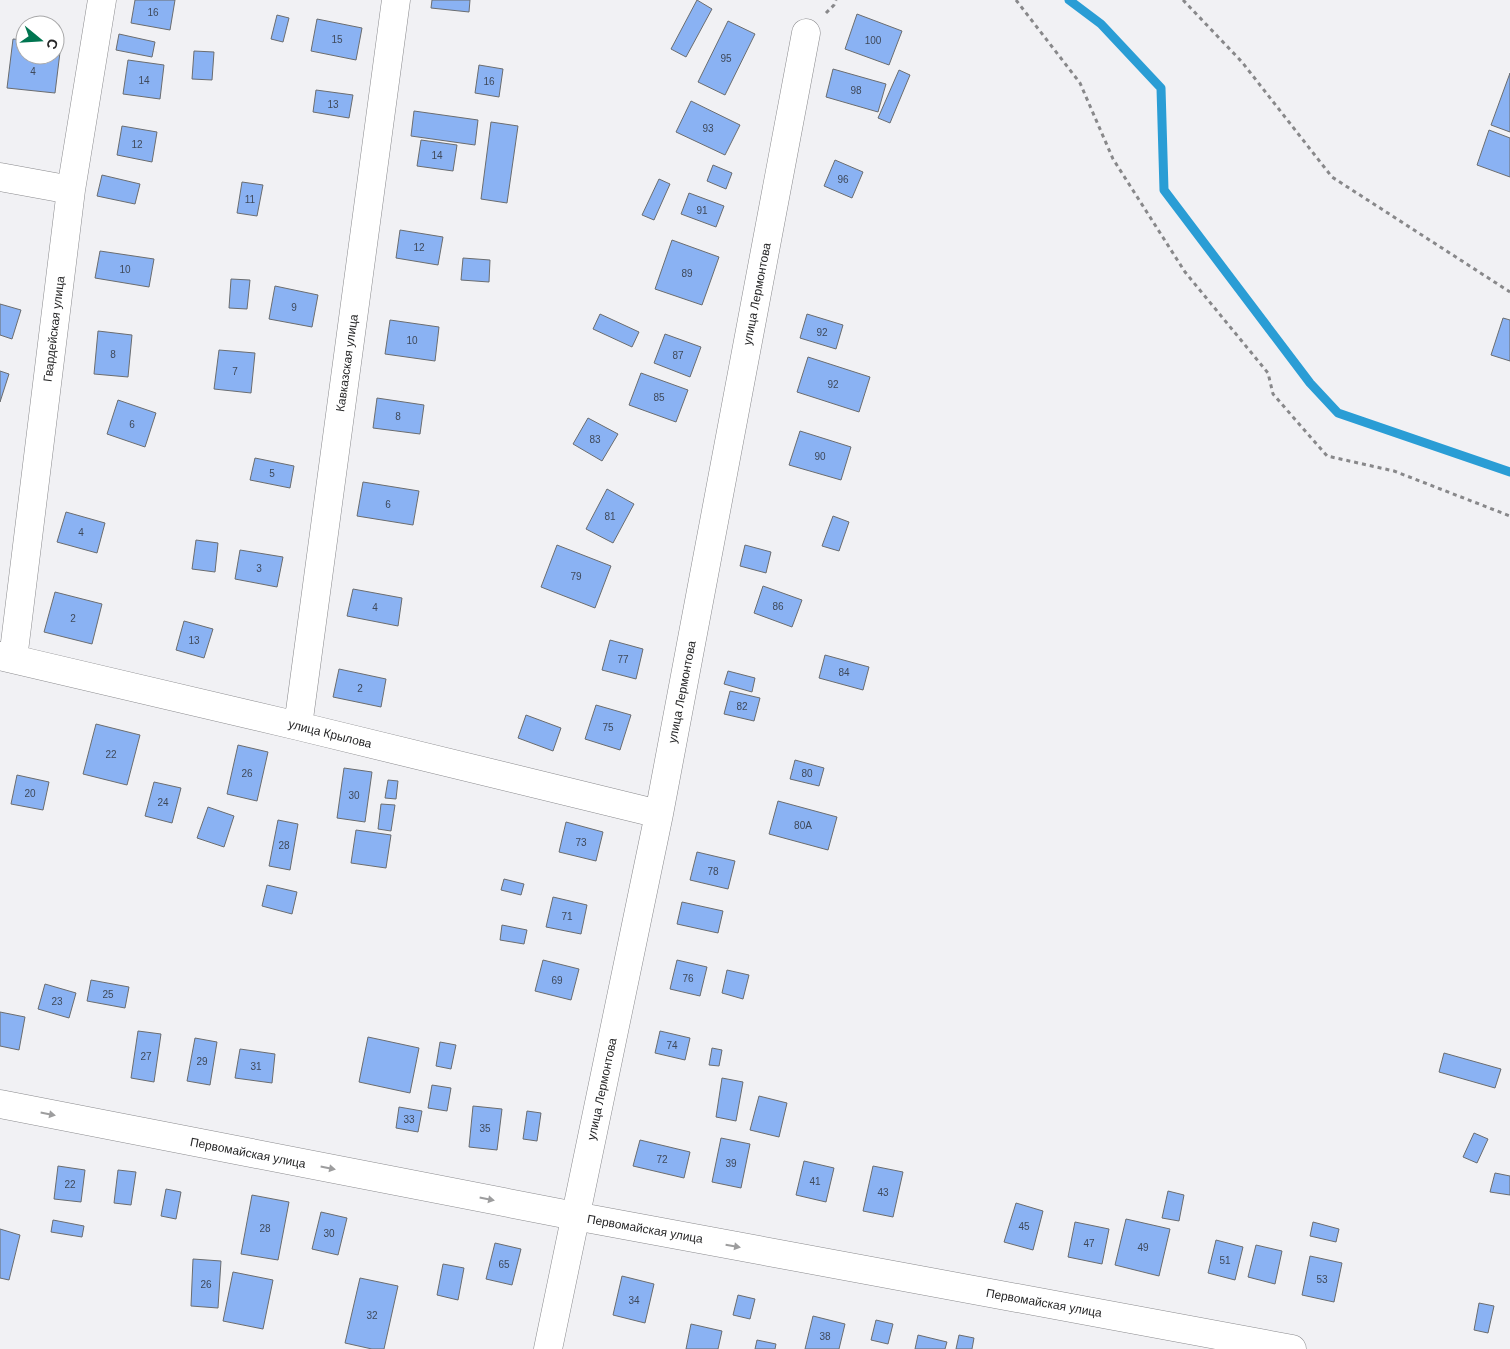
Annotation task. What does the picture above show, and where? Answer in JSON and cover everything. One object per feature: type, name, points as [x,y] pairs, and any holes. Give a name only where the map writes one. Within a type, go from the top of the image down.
[{"type":"street","name":"Гвардейская улица","points":[[7,658],[70,190],[102,0]]},
{"type":"street","name":"Кавказская улица","points":[[298,726],[396,0]]},
{"type":"street","name":"улица Лермонтова","points":[[548,1349],[659,814],[806,33]]},
{"type":"street","points":[[0,177],[70,190]]},
{"type":"street","name":"улица Крылова","points":[[7,658],[298,726],[659,814]]},
{"type":"street","name":"Первомайская улица","points":[[0,1104],[575,1216],[1292,1349]]},
{"type":"path","points":[[1016,0],[1080,83],[1113,159],[1185,272],[1268,373],[1273,394],[1327,456],[1394,471],[1510,516]]},
{"type":"path","points":[[1183,0],[1242,62],[1332,177],[1510,292]]},
{"type":"building","points":[[135,0],[175,0],[170,30],[131,23]]},
{"type":"building","points":[[432,0],[470,0],[469,12],[431,8]]},
{"type":"building","points":[[697,0],[712,9],[686,57],[671,49]]},
{"type":"building","points":[[857,14],[902,31],[889,65],[845,49]]},
{"type":"building","points":[[277,15],[289,18],[283,42],[271,39]]},
{"type":"building","points":[[317,19],[362,28],[356,60],[311,51]]},
{"type":"building","points":[[728,21],[755,34],[725,95],[698,82]]},
{"type":"building","points":[[119,34],[155,42],[152,57],[116,50]]},
{"type":"building","points":[[13,39],[15,39],[15,65],[58,65],[55,93],[7,88]]},
{"type":"building","points":[[194,51],[214,52],[212,80],[192,79]]},
{"type":"building","points":[[128,60],[164,65],[160,99],[123,94]]},
{"type":"building","points":[[479,65],[503,69],[499,97],[475,93]]},
{"type":"building","points":[[833,69],[886,84],[878,112],[826,97]]},
{"type":"building","points":[[899,70],[910,75],[890,123],[878,118]]},
{"type":"building","points":[[1510,73],[1510,132],[1491,125]]},
{"type":"building","points":[[316,90],[353,95],[349,118],[313,112]]},
{"type":"building","points":[[691,101],[740,125],[725,155],[676,132]]},
{"type":"building","points":[[414,111],[478,120],[475,145],[411,136]]},
{"type":"building","points":[[491,122],[518,126],[507,203],[481,199]]},
{"type":"building","points":[[122,126],[157,132],[152,162],[117,155]]},
{"type":"building","points":[[1489,130],[1510,138],[1510,177],[1477,165]]},
{"type":"building","points":[[421,140],[457,145],[453,171],[417,166]]},
{"type":"building","points":[[835,160],[863,172],[852,198],[824,186]]},
{"type":"building","points":[[713,165],[732,173],[726,189],[707,181]]},
{"type":"building","points":[[102,175],[140,184],[135,204],[97,196]]},
{"type":"building","points":[[659,179],[670,184],[654,220],[642,215]]},
{"type":"building","points":[[242,182],[263,185],[257,216],[237,213]]},
{"type":"building","points":[[689,193],[724,206],[716,227],[681,214]]},
{"type":"building","points":[[400,230],[443,237],[438,265],[396,258]]},
{"type":"building","points":[[672,240],[719,257],[702,305],[655,289]]},
{"type":"building","points":[[100,251],[154,259],[149,287],[95,278]]},
{"type":"building","points":[[463,258],[490,260],[489,282],[461,280]]},
{"type":"building","points":[[231,279],[250,280],[247,309],[229,308]]},
{"type":"building","points":[[275,286],[318,295],[312,327],[269,319]]},
{"type":"building","points":[[0,304],[21,310],[12,339],[0,335]]},
{"type":"building","points":[[600,314],[639,332],[632,347],[593,329]]},
{"type":"building","points":[[807,314],[843,325],[836,349],[800,338]]},
{"type":"building","points":[[1503,318],[1510,320],[1510,361],[1491,355]]},
{"type":"building","points":[[390,320],[439,327],[435,361],[385,354]]},
{"type":"building","points":[[98,331],[132,335],[128,377],[94,374]]},
{"type":"building","points":[[665,334],[701,347],[690,377],[654,363]]},
{"type":"building","points":[[219,350],[255,353],[251,393],[214,389]]},
{"type":"building","points":[[808,357],[870,377],[859,412],[797,392]]},
{"type":"building","points":[[0,371],[9,374],[0,402]]},
{"type":"building","points":[[641,373],[688,390],[676,422],[629,405]]},
{"type":"building","points":[[377,398],[424,405],[420,434],[373,428]]},
{"type":"building","points":[[118,400],[156,413],[145,447],[107,434]]},
{"type":"building","points":[[588,418],[618,434],[602,461],[573,444]]},
{"type":"building","points":[[800,431],[851,447],[841,480],[789,465]]},
{"type":"building","points":[[255,458],[294,466],[290,488],[250,480]]},
{"type":"building","points":[[363,482],[419,491],[413,525],[357,516]]},
{"type":"building","points":[[607,489],[634,504],[613,543],[586,529]]},
{"type":"building","points":[[66,512],[105,523],[97,553],[57,542]]},
{"type":"building","points":[[833,516],[849,522],[839,551],[822,546]]},
{"type":"building","points":[[196,540],[218,543],[215,572],[192,569]]},
{"type":"building","points":[[557,545],[611,566],[595,608],[541,587]]},
{"type":"building","points":[[745,545],[771,552],[766,573],[740,566]]},
{"type":"building","points":[[240,550],[283,557],[277,587],[235,579]]},
{"type":"building","points":[[763,586],[802,600],[792,627],[754,613]]},
{"type":"building","points":[[353,589],[402,598],[398,626],[347,616]]},
{"type":"building","points":[[55,592],[102,604],[92,644],[44,632]]},
{"type":"building","points":[[184,621],[213,629],[204,658],[176,650]]},
{"type":"building","points":[[610,640],[643,649],[636,679],[602,670]]},
{"type":"building","points":[[825,655],[869,667],[863,690],[819,678]]},
{"type":"building","points":[[339,669],[386,679],[381,707],[333,697]]},
{"type":"building","points":[[728,671],[755,678],[752,692],[724,684]]},
{"type":"building","points":[[730,691],[760,698],[754,721],[724,714]]},
{"type":"building","points":[[596,705],[631,715],[620,750],[585,739]]},
{"type":"building","points":[[526,715],[561,728],[553,751],[518,738]]},
{"type":"building","points":[[96,724],[140,735],[127,785],[83,774]]},
{"type":"building","points":[[238,745],[268,752],[257,801],[227,794]]},
{"type":"building","points":[[795,760],[824,768],[819,786],[790,779]]},
{"type":"building","points":[[344,768],[372,772],[365,822],[337,818]]},
{"type":"building","points":[[17,775],[49,782],[43,810],[11,804]]},
{"type":"building","points":[[388,780],[398,781],[396,799],[385,798]]},
{"type":"building","points":[[154,782],[181,788],[172,823],[145,816]]},
{"type":"building","points":[[778,801],[837,817],[828,850],[769,834]]},
{"type":"building","points":[[381,804],[395,805],[391,831],[378,829]]},
{"type":"building","points":[[208,807],[234,816],[224,847],[197,838]]},
{"type":"building","points":[[278,820],[298,824],[290,870],[269,866]]},
{"type":"building","points":[[566,822],[603,832],[596,861],[559,852]]},
{"type":"building","points":[[356,830],[391,835],[386,868],[351,863]]},
{"type":"building","points":[[697,852],[735,861],[728,889],[690,880]]},
{"type":"building","points":[[504,879],[524,884],[521,895],[501,890]]},
{"type":"building","points":[[267,885],[297,892],[292,914],[262,906]]},
{"type":"building","points":[[553,897],[587,905],[581,934],[546,927]]},
{"type":"building","points":[[682,902],[723,911],[718,933],[677,924]]},
{"type":"building","points":[[502,925],[527,930],[524,944],[500,940]]},
{"type":"building","points":[[543,960],[579,969],[571,1000],[535,991]]},
{"type":"building","points":[[677,960],[707,967],[700,996],[670,989]]},
{"type":"building","points":[[727,970],[749,975],[743,999],[722,993]]},
{"type":"building","points":[[91,980],[129,987],[125,1008],[87,1001]]},
{"type":"building","points":[[45,984],[76,993],[69,1018],[38,1009]]},
{"type":"building","points":[[0,1012],[25,1017],[19,1050],[0,1046]]},
{"type":"building","points":[[138,1031],[161,1034],[154,1082],[131,1078]]},
{"type":"building","points":[[660,1031],[690,1038],[685,1060],[655,1053]]},
{"type":"building","points":[[368,1037],[419,1048],[410,1093],[359,1082]]},
{"type":"building","points":[[195,1038],[217,1042],[210,1085],[187,1081]]},
{"type":"building","points":[[440,1042],[456,1045],[451,1069],[436,1066]]},
{"type":"building","points":[[712,1048],[722,1050],[719,1066],[709,1065]]},
{"type":"building","points":[[240,1049],[275,1054],[272,1083],[235,1078]]},
{"type":"building","points":[[1444,1053],[1501,1069],[1495,1088],[1439,1072]]},
{"type":"building","points":[[722,1078],[743,1082],[736,1121],[716,1117]]},
{"type":"building","points":[[432,1085],[451,1088],[447,1111],[428,1108]]},
{"type":"building","points":[[759,1096],[787,1103],[779,1137],[750,1130]]},
{"type":"building","points":[[473,1106],[502,1109],[497,1150],[469,1147]]},
{"type":"building","points":[[399,1107],[422,1111],[418,1132],[396,1128]]},
{"type":"building","points":[[527,1111],[541,1113],[537,1141],[523,1139]]},
{"type":"building","points":[[1474,1133],[1488,1139],[1477,1163],[1463,1157]]},
{"type":"building","points":[[721,1138],[750,1144],[741,1188],[712,1182]]},
{"type":"building","points":[[640,1140],[690,1152],[684,1178],[633,1166]]},
{"type":"building","points":[[804,1161],[834,1168],[826,1202],[796,1195]]},
{"type":"building","points":[[58,1166],[85,1170],[81,1202],[54,1199]]},
{"type":"building","points":[[873,1166],[903,1172],[893,1217],[863,1211]]},
{"type":"building","points":[[118,1170],[136,1172],[131,1205],[114,1203]]},
{"type":"building","points":[[1495,1173],[1510,1176],[1510,1195],[1490,1192]]},
{"type":"building","points":[[166,1189],[181,1192],[176,1219],[161,1216]]},
{"type":"building","points":[[1168,1191],[1184,1195],[1179,1221],[1162,1218]]},
{"type":"building","points":[[252,1195],[289,1202],[278,1260],[241,1254]]},
{"type":"building","points":[[1016,1203],[1043,1211],[1033,1250],[1004,1242]]},
{"type":"building","points":[[321,1212],[347,1218],[338,1255],[312,1249]]},
{"type":"building","points":[[1126,1219],[1170,1229],[1159,1276],[1115,1265]]},
{"type":"building","points":[[53,1220],[84,1226],[82,1237],[51,1232]]},
{"type":"building","points":[[1075,1222],[1109,1229],[1102,1264],[1068,1257]]},
{"type":"building","points":[[1313,1222],[1339,1229],[1336,1242],[1310,1236]]},
{"type":"building","points":[[0,1229],[20,1235],[9,1280],[0,1278]]},
{"type":"building","points":[[1216,1240],[1243,1247],[1235,1280],[1208,1273]]},
{"type":"building","points":[[495,1243],[521,1249],[512,1285],[486,1279]]},
{"type":"building","points":[[1256,1245],[1282,1251],[1275,1284],[1248,1277]]},
{"type":"building","points":[[1310,1256],[1342,1263],[1334,1302],[1302,1295]]},
{"type":"building","points":[[193,1259],[221,1261],[218,1308],[191,1306]]},
{"type":"building","points":[[443,1264],[464,1268],[458,1300],[437,1295]]},
{"type":"building","points":[[233,1272],[273,1280],[263,1329],[223,1321]]},
{"type":"building","points":[[622,1276],[654,1284],[645,1323],[613,1315]]},
{"type":"building","points":[[360,1278],[398,1286],[384,1349],[372,1349],[345,1343]]},
{"type":"building","points":[[738,1295],[755,1299],[750,1319],[733,1315]]},
{"type":"building","points":[[1479,1303],[1494,1306],[1488,1333],[1474,1330]]},
{"type":"building","points":[[813,1316],[845,1324],[839,1349],[805,1349]]},
{"type":"building","points":[[876,1320],[893,1324],[888,1344],[871,1340]]},
{"type":"building","points":[[691,1324],[722,1331],[718,1349],[686,1349]]},
{"type":"building","points":[[918,1335],[947,1342],[945,1349],[915,1349]]},
{"type":"building","points":[[959,1335],[974,1338],[972,1349],[956,1349]]},
{"type":"building","points":[[757,1340],[776,1344],[775,1349],[755,1349]]},
{"type":"waterway","points":[[1069,0],[1101,24],[1161,88],[1164,190],[1310,383],[1338,413],[1510,472]]}]
